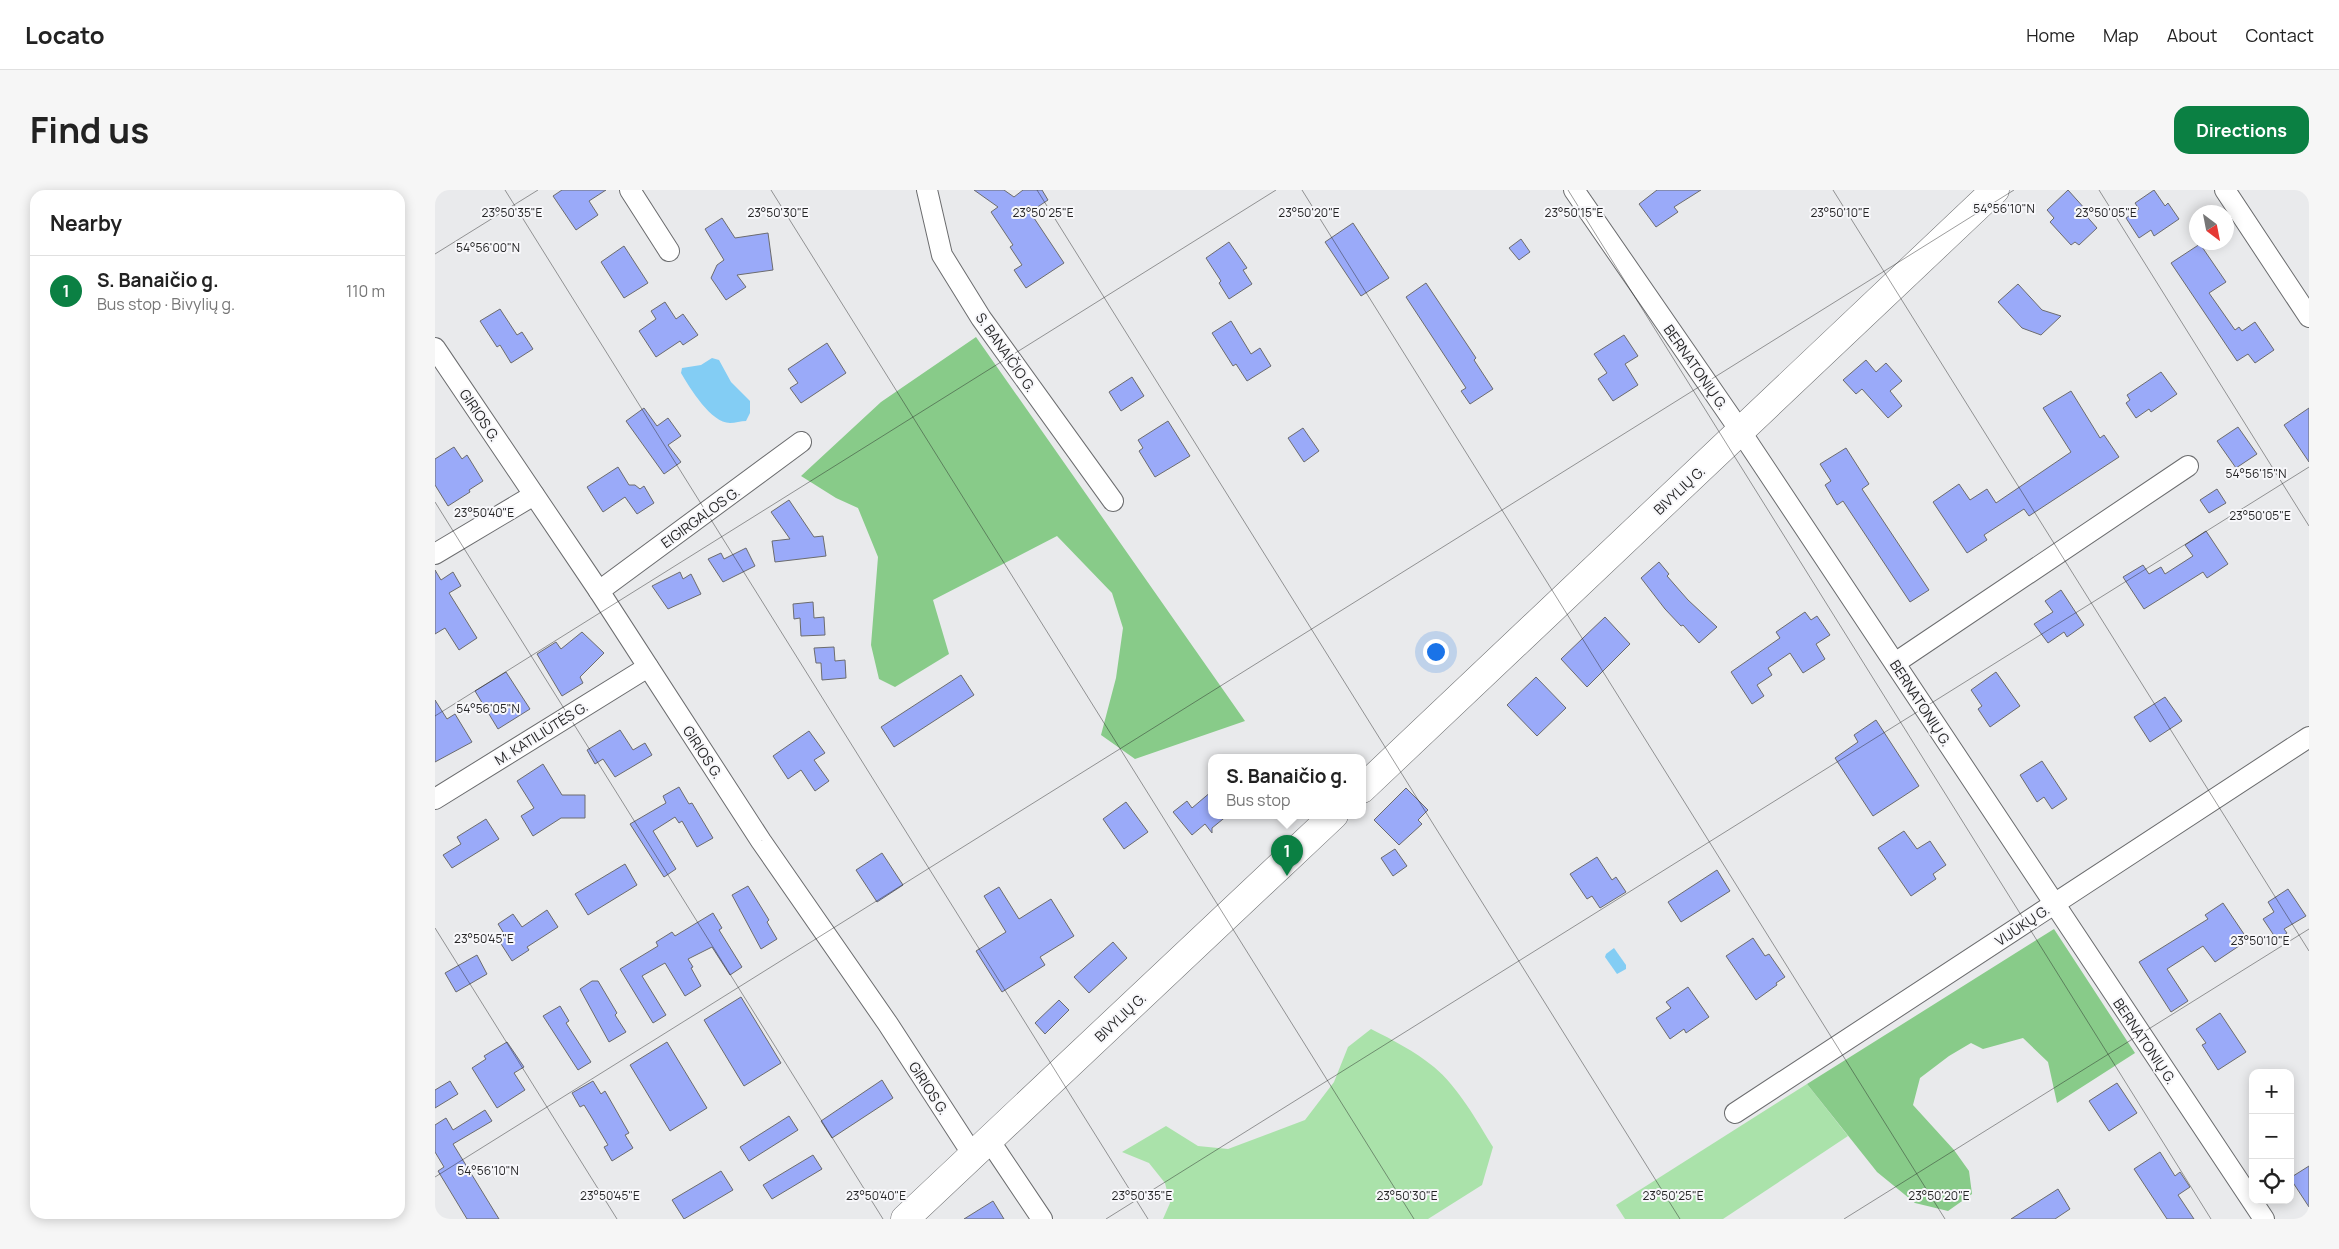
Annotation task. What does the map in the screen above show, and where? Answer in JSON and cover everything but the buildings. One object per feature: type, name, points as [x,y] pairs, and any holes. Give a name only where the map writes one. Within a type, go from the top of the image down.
[{"type":"street","points":[[630,190],[669,251]]},
{"type":"street","name":"S. BANAIČIO G.","points":[[927,190],[942,255],[981,318],[1113,501]]},
{"type":"street","name":"BERNATONIŲ G.","points":[[1574,190],[1741,432],[2264,1219]]},
{"type":"street","name":"BIVYLIŲ G.","points":[[1366,785],[1995,190]]},
{"type":"street","points":[[2225,190],[2309,317]]},
{"type":"street","name":"GIRIOS G.","points":[[435,348],[599,591],[761,841],[887,1024],[981,1148],[1042,1219]]},
{"type":"street","name":"EIGIRGALOS G.","points":[[599,591],[801,442]]},
{"type":"street","points":[[1895,663],[2188,466]]},
{"type":"street","points":[[435,554],[534,495]]},
{"type":"street","name":"M. KATILIŪTĖS G.","points":[[435,799],[648,667]]},
{"type":"street","name":"VIJŪKŲ G.","points":[[1735,1113],[2309,737]]},
{"type":"street","name":"BIVYLIŲ G.","points":[[905,1219],[1330,819]]},
{"type":"green space","points":[[976,337],[1245,721],[1135,759],[1101,735],[1116,678],[1123,628],[1112,593],[1057,536],[933,600],[949,654],[895,687],[879,679],[871,645],[878,557],[858,508],[836,498],[801,476],[881,402]]},
{"type":"green space","points":[[2054,929],[2135,1053],[2057,1103],[2048,1062],[2023,1038],[1983,1049],[1971,1043],[1949,1056],[1920,1078],[1913,1105],[1954,1150],[1969,1171],[1972,1194],[1948,1211],[1915,1203],[1877,1172],[1807,1084]]},
{"type":"green space","points":[[1371,1029],[1411,1051],[1434,1067],[1451,1084],[1467,1105],[1493,1147],[1482,1185],[1428,1219],[1163,1219],[1170,1203],[1165,1183],[1149,1163],[1122,1152],[1166,1126],[1198,1146],[1228,1149],[1305,1120],[1334,1082],[1348,1047]]},
{"type":"green space","points":[[1807,1084],[1848,1136],[1723,1219],[1625,1219],[1616,1205]]},
{"type":"water","points":[[712,358],[719,360],[731,382],[750,401],[750,413],[746,421],[730,423],[716,417],[702,404],[681,373],[682,368],[701,365]]},
{"type":"water","points":[[1614,948],[1626,965],[1626,969],[1617,974],[1605,957]]},
{"type":"place","name":"S. Banaičio g.","points":[[1287,876]]}]
